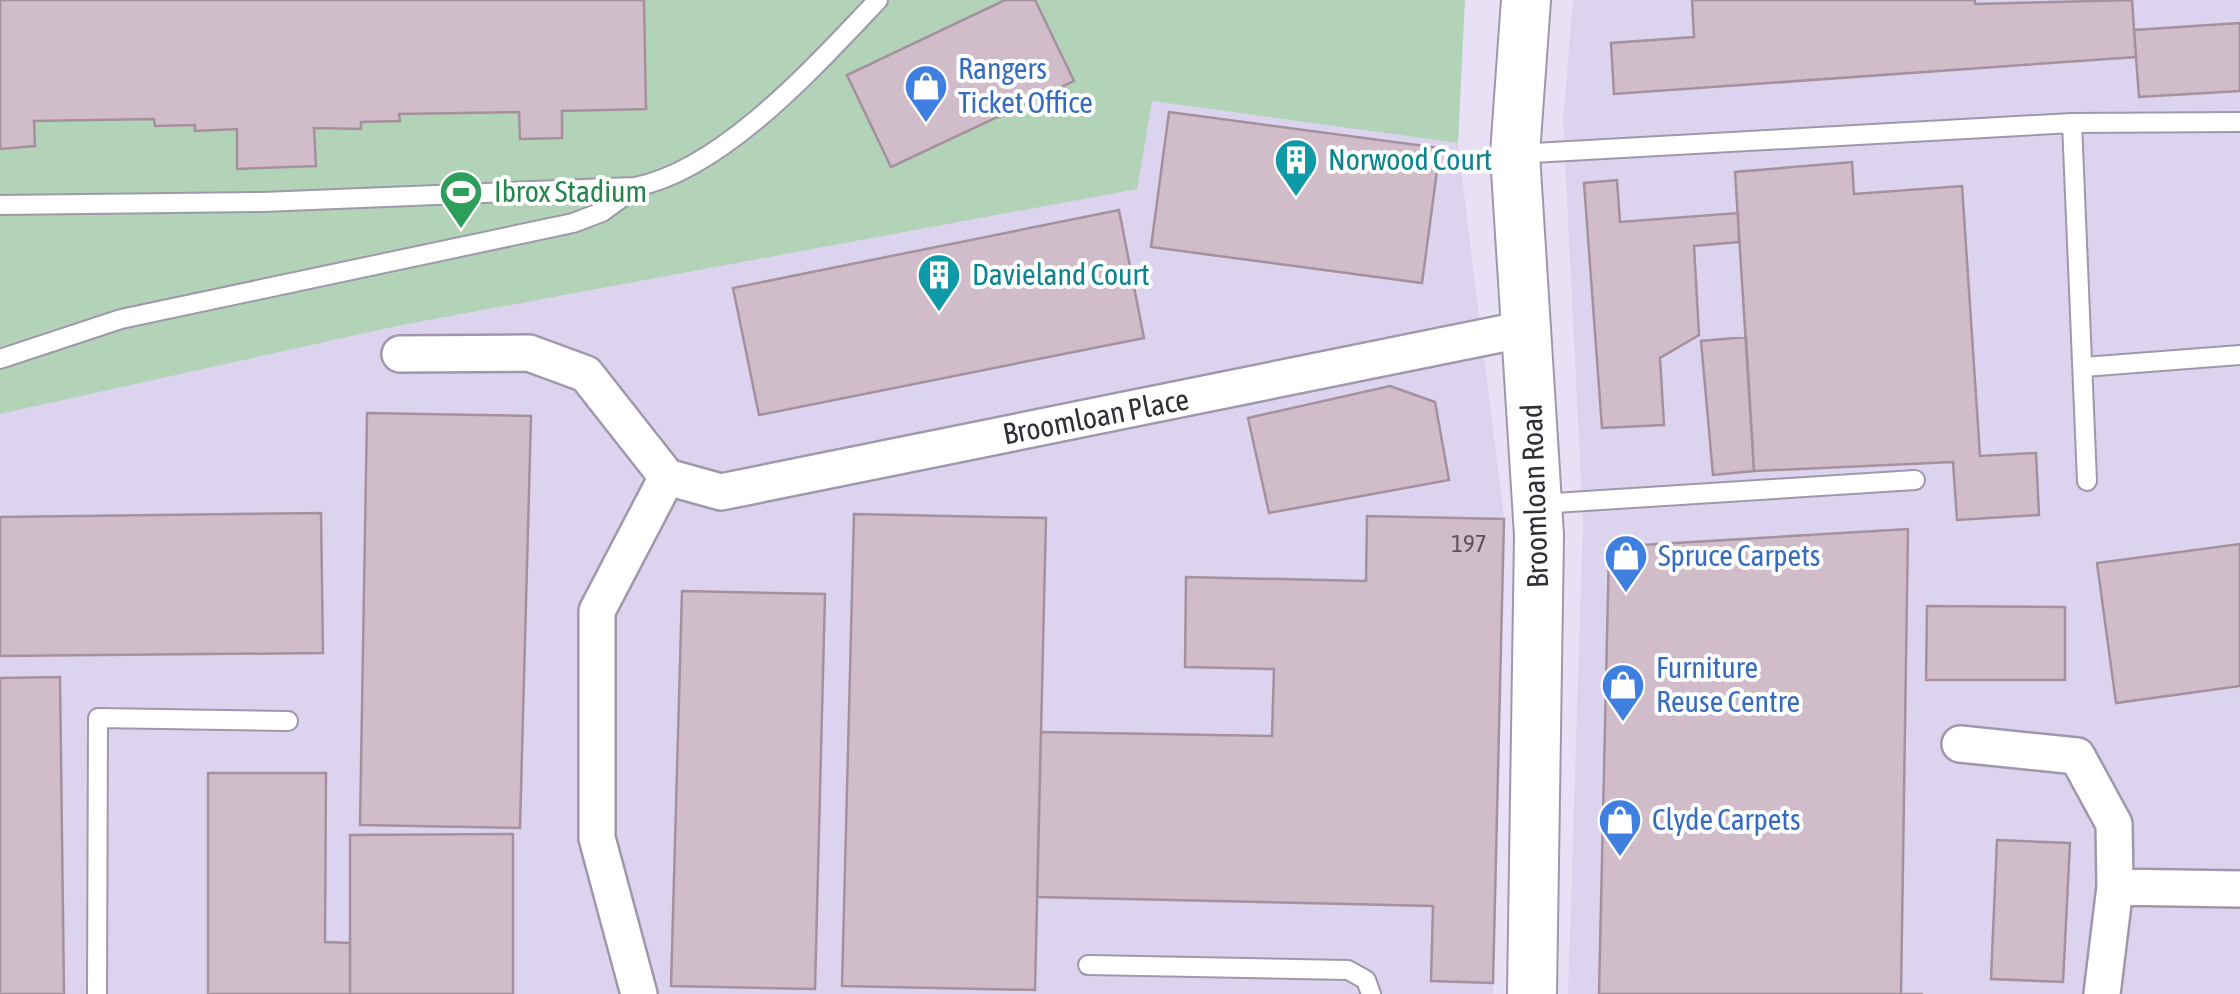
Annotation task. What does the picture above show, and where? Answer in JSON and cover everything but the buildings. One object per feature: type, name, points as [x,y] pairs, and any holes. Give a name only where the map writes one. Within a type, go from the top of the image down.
[{"type":"street","name":"Broomloan Road","points":[[1526,0],[1514,154],[1538,504],[1532,994]]},
{"type":"street","name":"Broomloan Place","points":[[667,477],[721,492],[1525,329]]},
{"type":"street","points":[[400,354],[529,353],[586,374],[667,477],[597,611],[598,838],[639,994]]},
{"type":"street","points":[[1960,744],[2078,756],[2114,824],[2115,887],[2102,994]]},
{"type":"street","points":[[2115,887],[2240,889]]},
{"type":"lane","points":[[0,205],[263,202],[635,188],[680,174],[704,158],[766,108],[878,0]]},
{"type":"lane","points":[[1514,154],[2072,123],[2240,122]]},
{"type":"lane","points":[[2072,123],[2088,481]]},
{"type":"lane","points":[[0,359],[120,319],[573,223],[602,212],[635,188]]},
{"type":"lane","points":[[2084,367],[2240,355]]},
{"type":"lane","points":[[1538,504],[1915,480]]},
{"type":"lane","points":[[97,994],[98,718],[288,721]]},
{"type":"lane","points":[[1088,965],[1348,970],[1366,980],[1371,994]]},
{"type":"shaded area","points":[[1573,0],[2240,0],[2240,994],[1568,994],[1583,521],[1563,121]]},
{"type":"shaded area","points":[[1152,101],[1458,143],[1504,519],[1493,994],[0,994],[0,414],[397,326],[1136,189]]},
{"type":"green space","name":"Ibrox Stadium","points":[[0,0],[1465,0],[1458,143],[1152,101],[1137,189],[397,326],[0,414]]},
{"type":"place","name":"Rangers Ticket Office","points":[[926,124]]},
{"type":"place","name":"Norwood Court","points":[[1296,198]]},
{"type":"place","name":"Ibrox Stadium","points":[[461,230]]},
{"type":"place","name":"Davieland Court","points":[[939,313]]},
{"type":"place","name":"Spruce Carpets","points":[[1626,594]]},
{"type":"place","name":"Furniture Reuse Centre","points":[[1623,723]]},
{"type":"place","name":"Clyde Carpets","points":[[1620,858]]}]
